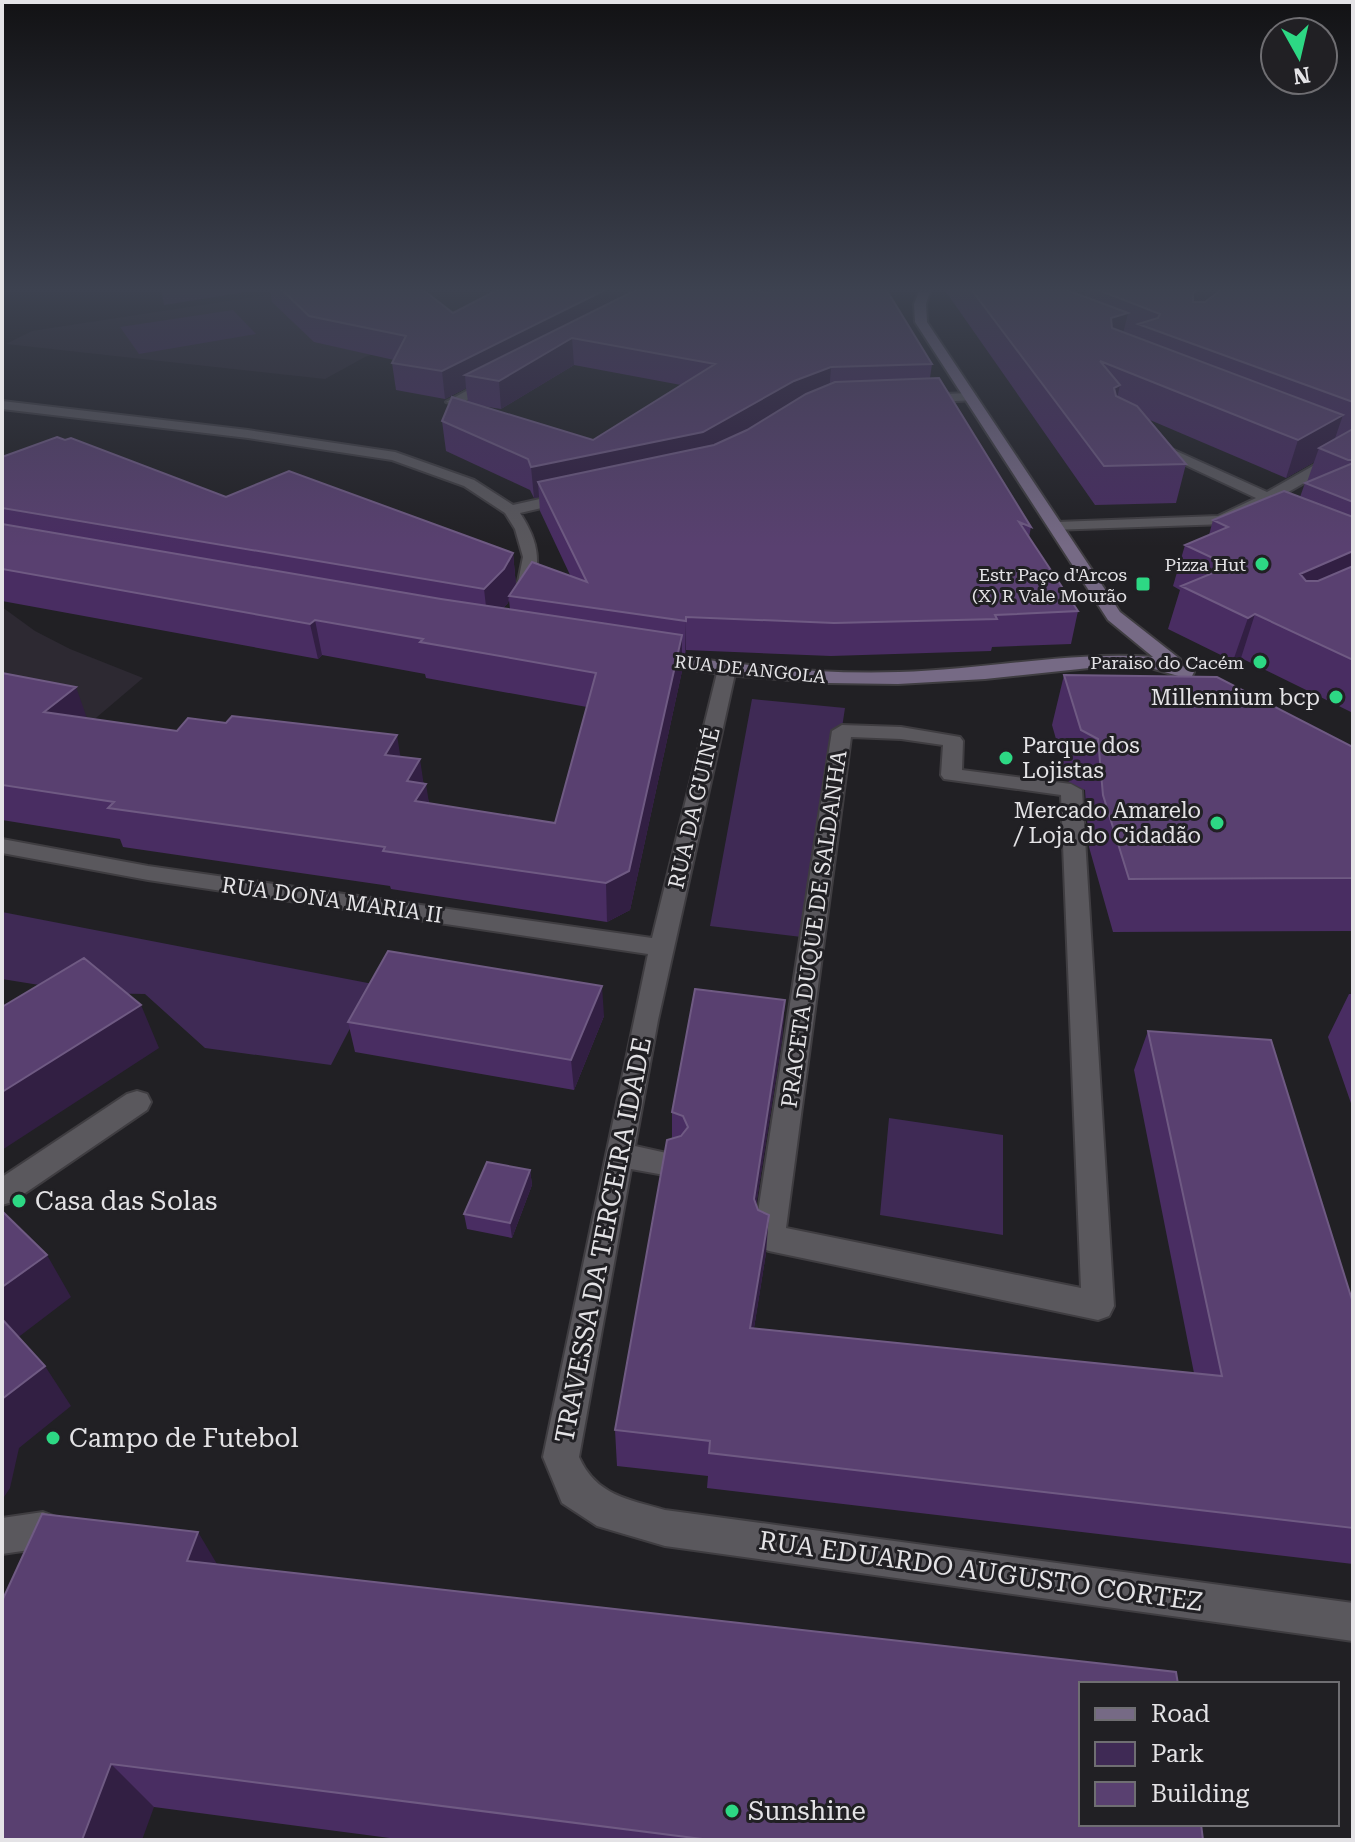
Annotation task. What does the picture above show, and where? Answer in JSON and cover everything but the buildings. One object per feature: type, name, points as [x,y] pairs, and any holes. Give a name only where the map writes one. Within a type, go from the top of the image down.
[{"type":"street","points":[[453,402],[505,375]]},
{"type":"street","points":[[956,375],[1114,616],[1108,640],[1100,651],[1074,664]]},
{"type":"street","points":[[909,399],[970,397]]},
{"type":"street","points":[[2,405],[248,434],[395,456],[469,483],[511,510],[523,529],[531,557],[525,596],[515,608]]},
{"type":"street","points":[[1142,440],[1268,498]]},
{"type":"street","points":[[1057,527],[1190,524],[1252,514],[1268,498],[1346,449]]},
{"type":"street","points":[[511,510],[587,494]]},
{"type":"street","name":"RUA DE ANGOLA","points":[[627,654],[727,669],[827,677],[898,678],[1134,659],[1192,676],[1114,616]]},
{"type":"street","name":"RUA DA GUINÉ","points":[[662,948],[727,669]]},
{"type":"street","name":"PRACETA DUQUE DE SALDANHA","points":[[842,731],[901,733],[953,741],[951,775],[1071,790],[1098,1306],[769,1238],[800,1041],[810,938],[842,731]]},
{"type":"street","name":"RUA DONA MARIA II","points":[[2,846],[148,873],[662,948]]},
{"type":"street","name":"TRAVESSA DA TERCEIRA IDADE","points":[[610,1513],[575,1490],[561,1457],[662,948]]},
{"type":"street","points":[[2,1193],[137,1102]]},
{"type":"street","points":[[619,1155],[670,1164]]},
{"type":"street","name":"RUA EDUARDO AUGUSTO CORTEZ","points":[[610,1513],[665,1528],[1353,1622]]},
{"type":"street","points":[[2,1536],[43,1530]]},
{"type":"shaded area","points":[[288,375],[332,375],[325,379]]},
{"type":"shaded area","points":[[2,607],[35,631],[70,649],[143,678],[90,723],[2,701]]},
{"type":"green space","points":[[752,699],[845,708],[810,938],[710,926]]},
{"type":"green space","points":[[2,912],[373,984],[331,1065],[205,1048],[145,994],[89,993],[2,979]]},
{"type":"green space","points":[[889,1118],[1003,1135],[1003,1235],[880,1215]]},
{"type":"place","name":"Pizza Hut","points":[[1262,564]]},
{"type":"place","name":"Estr Paço d'Arcos (X) R Vale Mourão","points":[[1143,584]]},
{"type":"place","name":"Paraiso do Cacém","points":[[1260,662]]},
{"type":"place","name":"Millennium bcp","points":[[1336,697]]},
{"type":"place","name":"Parque dos Lojistas","points":[[1006,758]]},
{"type":"place","name":"Mercado Amarelo / Loja do Cidadão","points":[[1217,823]]},
{"type":"place","name":"Casa das Solas","points":[[19,1201]]},
{"type":"place","name":"Campo de Futebol","points":[[53,1438]]},
{"type":"place","name":"Sunshine","points":[[732,1811]]}]
